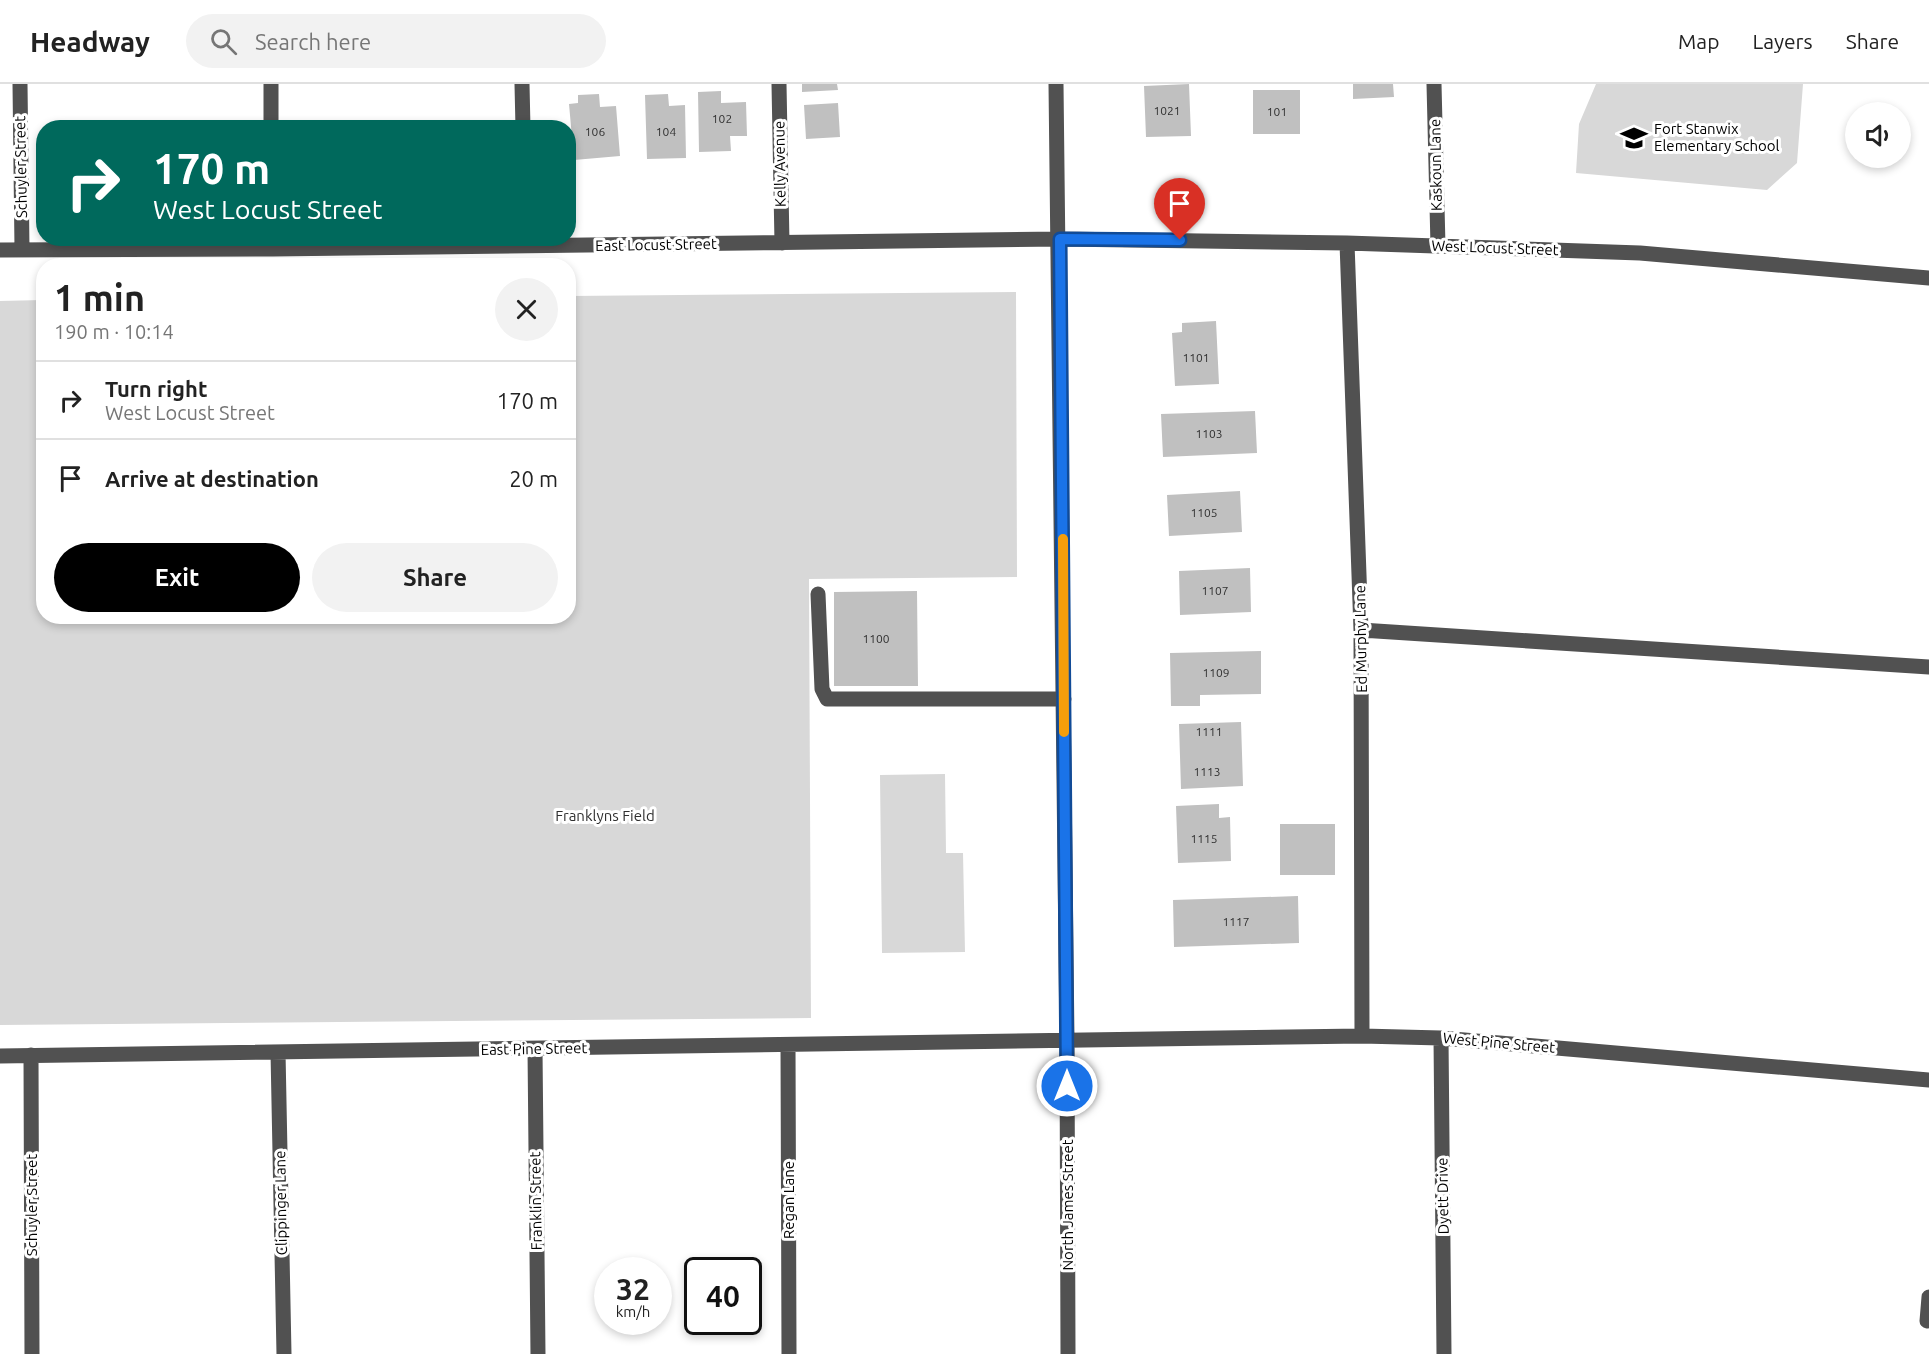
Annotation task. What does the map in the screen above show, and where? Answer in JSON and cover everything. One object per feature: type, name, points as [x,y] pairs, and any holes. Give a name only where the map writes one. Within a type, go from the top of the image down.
[{"type":"street","name":"Schuyler Street","points":[[20,84],[22,249]]},
{"type":"street","points":[[271,84],[272,120]]},
{"type":"street","points":[[522,84],[523,120]]},
{"type":"street","name":"Kelly Avenue","points":[[779,84],[782,243]]},
{"type":"street","name":"North James Street","points":[[1056,84],[1060,239],[1068,1354]]},
{"type":"street","name":"Kaskoun Lane","points":[[1434,84],[1438,246]]},
{"type":"street","name":"East Locust Street","points":[[576,242],[782,243],[1060,239]]},
{"type":"street","name":"West Locust Street","points":[[1060,239],[1347,243],[1640,253],[1929,278]]},
{"type":"street","name":"Ed Murphy Lane","points":[[1347,243],[1362,630],[1362,1036]]},
{"type":"street","name":"East Locust Street","points":[[0,250],[173,246]]},
{"type":"street","points":[[818,594],[822,690],[827,699],[1064,699]]},
{"type":"street","points":[[1362,630],[1929,667]]},
{"type":"street","name":"West Pine Street","points":[[1067,1041],[1362,1036],[1441,1038],[1929,1080]]},
{"type":"street","name":"Dyett Drive","points":[[1441,1038],[1444,1354]]},
{"type":"street","name":"East Pine Street","points":[[0,1056],[1067,1041]]},
{"type":"street","name":"Regan Lane","points":[[788,1046],[789,1354]]},
{"type":"street","name":"Franklin Street","points":[[535,1049],[538,1354]]},
{"type":"street","name":"Clippinger Lane","points":[[278,1052],[284,1354]]},
{"type":"street","name":"Schuyler Street","points":[[31,1055],[32,1354]]},
{"type":"street","points":[[1927,1321],[1929,1297]]},
{"type":"green space","points":[[1596,84],[1803,84],[1797,163],[1767,190],[1576,173],[1579,124]]},
{"type":"green space","name":"Franklyns Field","points":[[1016,292],[1017,577],[809,579],[811,1018],[0,1025],[0,301],[36,300],[36,624],[576,624],[576,296]]},
{"type":"green space","points":[[945,774],[946,853],[963,853],[965,952],[882,953],[880,775]]},
{"type":"building","points":[[802,84],[837,84],[838,90],[802,92]]},
{"type":"building","points":[[1189,84],[1191,136],[1146,137],[1144,86]]},
{"type":"building","points":[[1353,84],[1393,84],[1394,97],[1353,99]]},
{"type":"building","points":[[1253,90],[1300,90],[1300,134],[1253,134]]},
{"type":"building","points":[[721,91],[721,103],[746,102],[747,136],[730,136],[731,151],[699,152],[698,92]]},
{"type":"building","points":[[599,94],[600,107],[616,106],[620,156],[576,160],[576,120],[570,120],[569,104],[578,103],[578,95]]},
{"type":"building","points":[[668,94],[669,106],[685,105],[686,158],[647,159],[645,95]]},
{"type":"building","points":[[838,103],[840,137],[806,139],[804,105]]},
{"type":"building","points":[[1216,321],[1219,384],[1175,386],[1172,333],[1182,332],[1182,323]]},
{"type":"building","points":[[1255,411],[1257,453],[1163,457],[1161,414]]},
{"type":"building","points":[[1240,491],[1242,532],[1169,536],[1167,495]]},
{"type":"building","points":[[1250,568],[1251,612],[1180,615],[1179,571]]},
{"type":"building","points":[[917,591],[918,686],[834,686],[834,592]]},
{"type":"building","points":[[1261,651],[1261,694],[1200,695],[1200,706],[1171,706],[1170,653]]},
{"type":"building","points":[[1241,722],[1243,786],[1181,789],[1179,724]]},
{"type":"building","points":[[1219,804],[1219,818],[1230,817],[1231,861],[1178,863],[1176,806]]},
{"type":"building","points":[[1280,824],[1335,824],[1335,875],[1280,875]]},
{"type":"building","points":[[1298,896],[1299,943],[1174,947],[1173,900]]},
{"type":"slow traffic","points":[[1063,539],[1064,732]]},
{"type":"place","name":"Fort Stanwix Elementary School","points":[[1634,138]]},
{"type":"route","points":[[1067,1086],[1060,239],[1180,240]]}]
